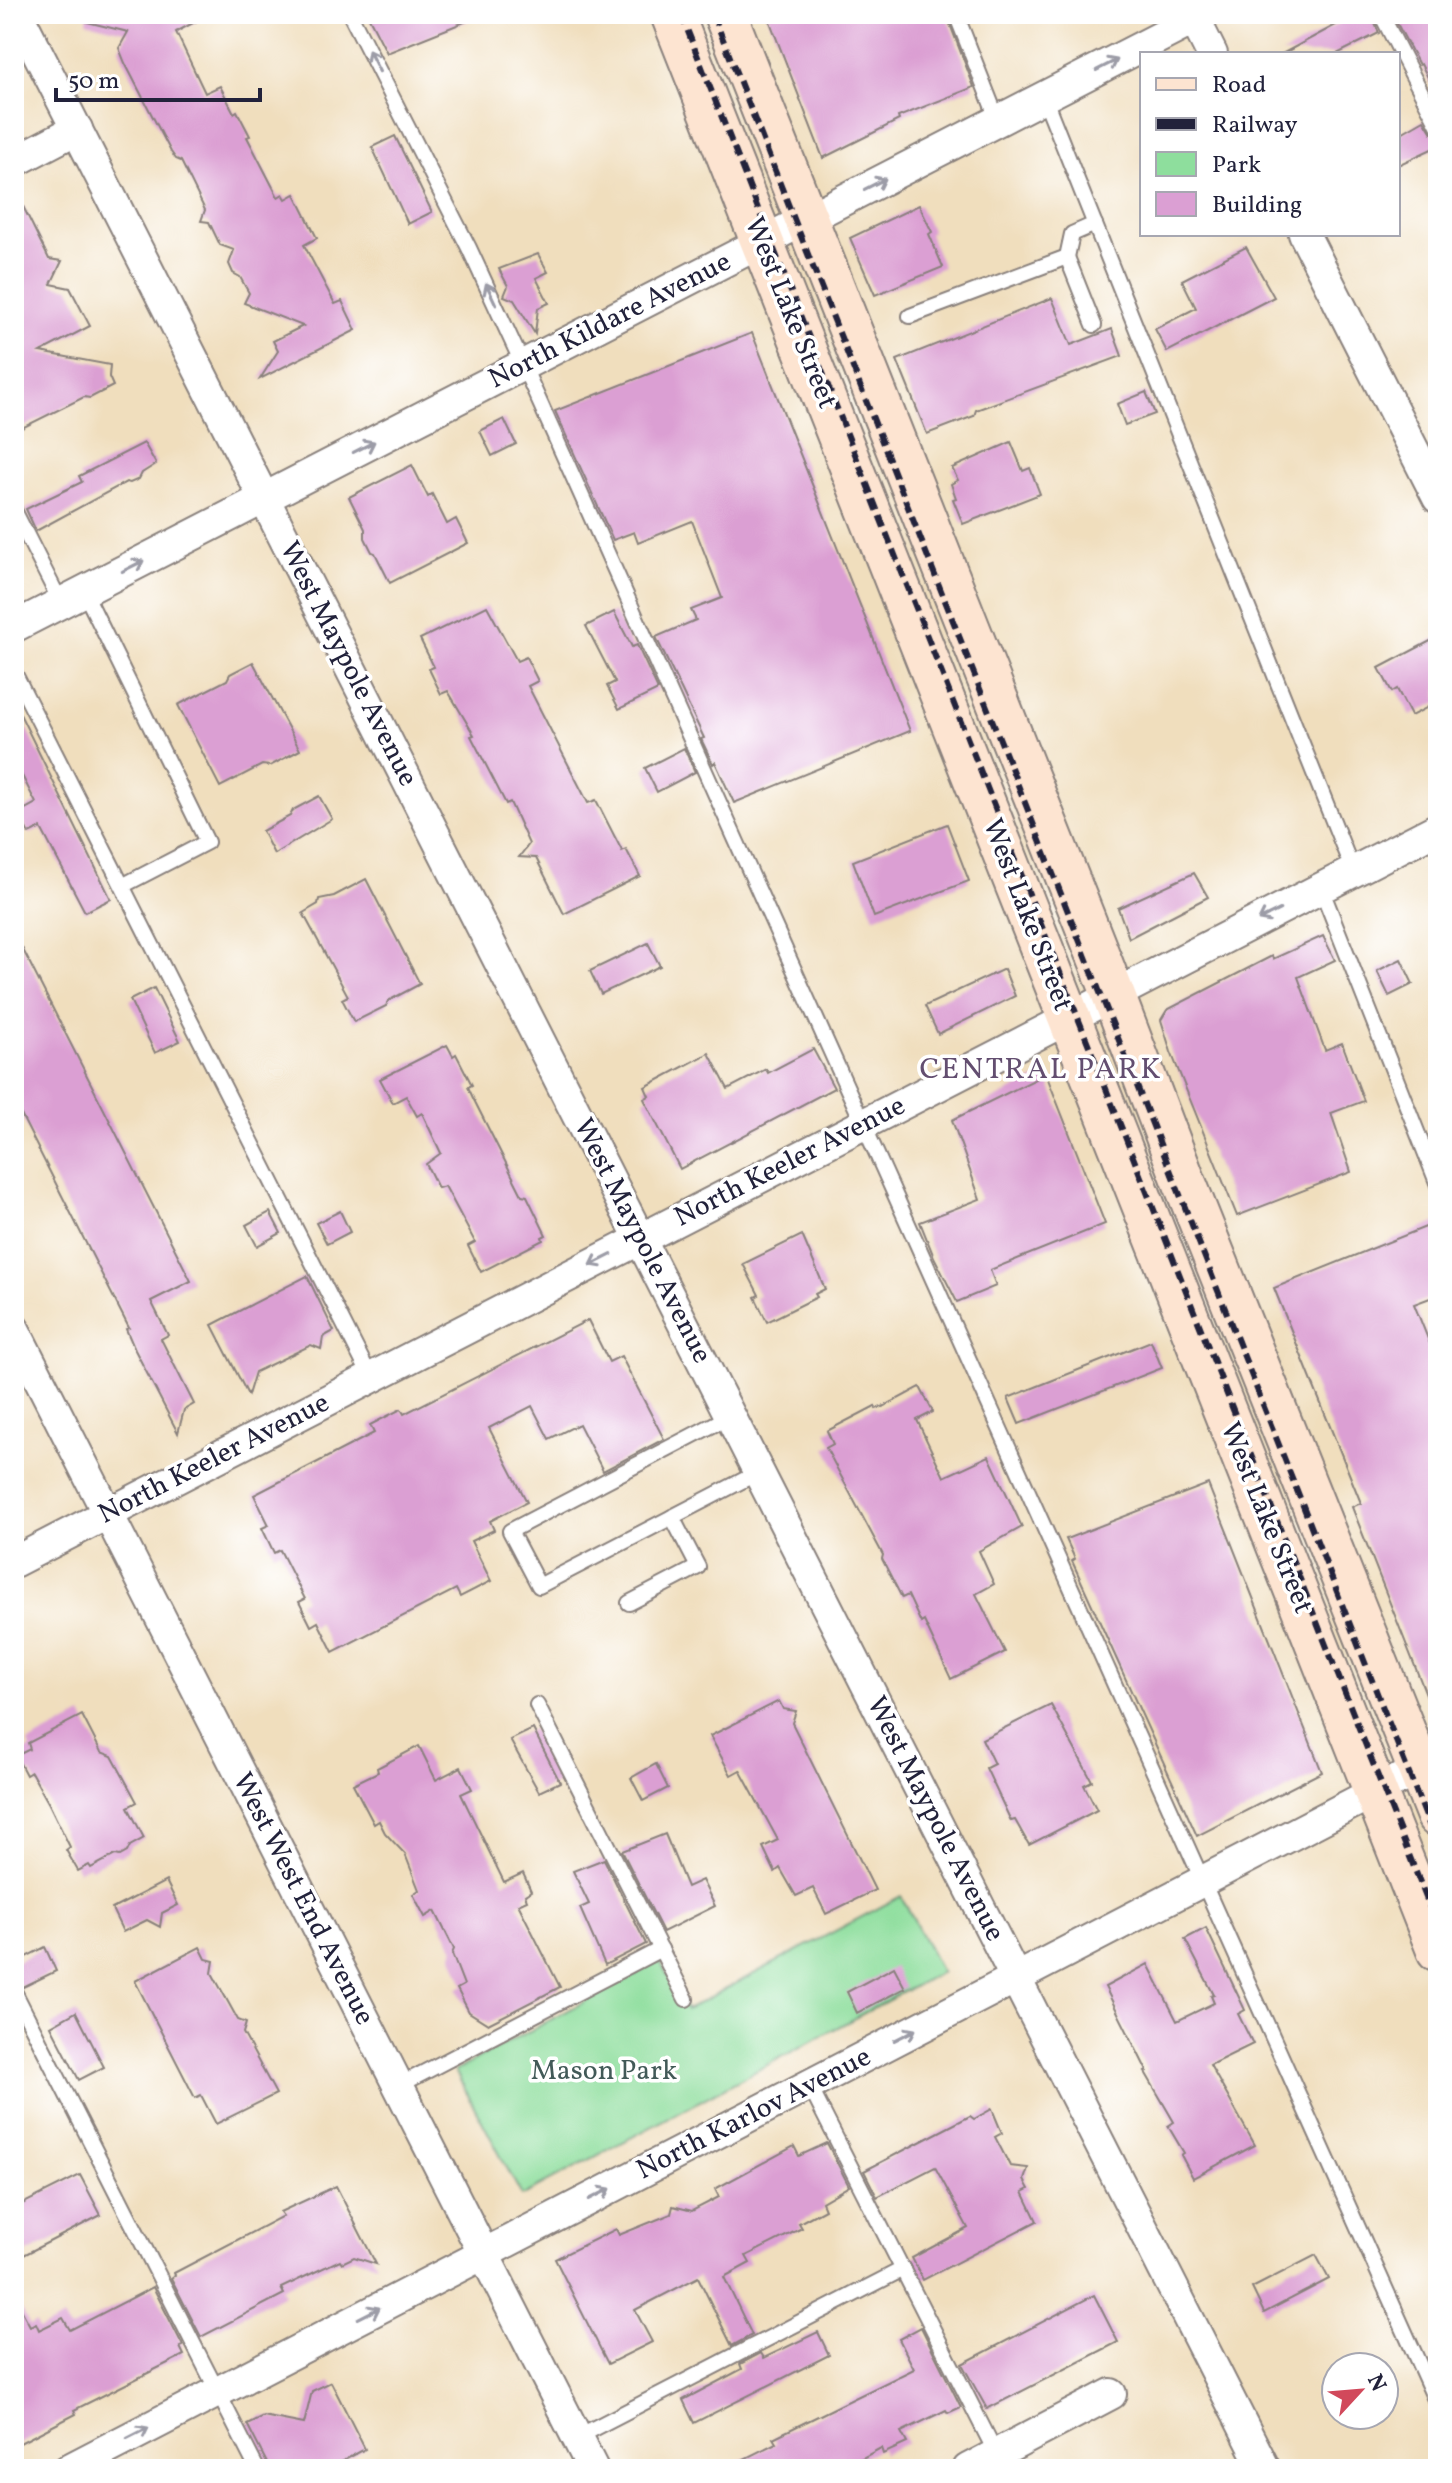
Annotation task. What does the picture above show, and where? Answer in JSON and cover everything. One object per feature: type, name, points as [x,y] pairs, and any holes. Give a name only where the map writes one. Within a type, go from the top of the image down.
[{"type":"main road","name":"West Lake Street","points":[[672,14],[784,231]]},
{"type":"main road","name":"West Lake Street","points":[[697,14],[1090,1007],[1184,1181],[1407,1775],[1438,1886]]},
{"type":"main road","name":"West Lake Street","points":[[725,14],[784,231]]},
{"type":"main road","name":"West Lake Street","points":[[1407,1775],[1438,1816]]},
{"type":"main road","name":"West Lake Street","points":[[1407,1775],[1438,1950]]},
{"type":"street","name":"West Maypole Avenue","points":[[18,14],[1265,2469]]},
{"type":"street","points":[[1197,16],[1211,52]]},
{"type":"street","name":"North Kildare Avenue","points":[[14,627],[1197,16]]},
{"type":"street","points":[[14,162],[77,129]]},
{"type":"street","points":[[1305,236],[1438,498]]},
{"type":"street","name":"North Keeler Avenue","points":[[14,1562],[1438,828]]},
{"type":"street","name":"West West End Avenue","points":[[17,1340],[593,2469]]},
{"type":"street","name":"North Karlov Avenue","points":[[69,2469],[1407,1775]]},
{"type":"street","points":[[968,2469],[1000,2461],[1111,2394]]},
{"type":"lane","points":[[350,14],[469,248],[523,365],[1438,2406]]},
{"type":"lane","points":[[956,14],[998,121]]},
{"type":"lane","points":[[1381,14],[1438,125]]},
{"type":"lane","points":[[1044,97],[1353,871]]},
{"type":"lane","points":[[1094,325],[1067,257],[1072,234],[1095,224]]},
{"type":"lane","points":[[910,316],[1067,257]]},
{"type":"lane","points":[[14,510],[72,597],[207,842],[124,885]]},
{"type":"lane","points":[[14,672],[371,1378]]},
{"type":"lane","points":[[1321,888],[1438,1185]]},
{"type":"lane","points":[[730,1416],[510,1531],[539,1586],[759,1472]]},
{"type":"lane","points":[[629,1603],[698,1567],[672,1517]]},
{"type":"lane","points":[[537,1705],[686,1999]]},
{"type":"lane","points":[[398,2086],[661,1949]]},
{"type":"lane","points":[[14,1991],[257,2469]]},
{"type":"lane","points":[[809,2085],[1000,2461]]},
{"type":"lane","points":[[577,2437],[903,2269]]},
{"type":"green space","name":"Mason Park","points":[[901,1896],[941,1972],[522,2196],[455,2071],[660,1961],[686,2010]]},
{"type":"building","points":[[88,14],[210,14],[176,32],[205,93],[220,86],[234,113],[237,111],[278,197],[283,194],[286,199],[295,194],[317,238],[304,245],[335,304],[342,301],[356,330],[260,379],[278,351],[273,341],[303,326],[244,303],[249,293],[229,264],[234,250],[220,245],[209,222],[201,221],[205,210],[125,63],[119,48],[128,32],[87,22]]},
{"type":"building","points":[[367,14],[482,14],[482,15],[387,53]]},
{"type":"building","points":[[767,14],[946,14],[974,87],[898,117],[899,120],[823,158]]},
{"type":"building","points":[[1356,14],[1371,14],[1379,33],[1341,52],[1286,52]]},
{"type":"building","points":[[1392,14],[1438,14],[1438,97],[1421,64]]},
{"type":"building","points":[[1424,120],[1432,133],[1438,135],[1438,146],[1400,164],[1400,134]]},
{"type":"building","points":[[395,136],[432,212],[408,224],[372,147]]},
{"type":"building","points":[[14,188],[49,259],[62,261],[51,284],[70,288],[90,326],[40,352],[110,365],[109,377],[113,386],[14,432]]},
{"type":"building","points":[[919,205],[943,267],[875,295],[850,238]]},
{"type":"building","points":[[1246,247],[1274,297],[1167,352],[1155,329],[1196,308],[1182,280]]},
{"type":"building","points":[[538,254],[548,272],[536,278],[549,303],[538,308],[535,334],[514,300],[504,296],[508,286],[499,269]]},
{"type":"building","points":[[1052,298],[1071,345],[1112,329],[1122,356],[976,410],[974,416],[927,434],[897,360]]},
{"type":"building","points":[[752,333],[910,731],[734,803],[701,739],[704,738],[656,637],[696,620],[691,610],[722,598],[692,521],[638,543],[634,532],[613,540],[555,411]]},
{"type":"building","points":[[1146,392],[1155,414],[1125,425],[1117,404]]},
{"type":"building","points":[[504,419],[516,444],[492,456],[480,431]]},
{"type":"building","points":[[1011,442],[1023,471],[1030,468],[1040,494],[963,524],[953,499],[956,498],[951,484],[958,480],[952,468]]},
{"type":"building","points":[[144,443],[156,464],[142,473],[139,479],[126,482],[36,531],[26,509],[82,482],[79,476]]},
{"type":"building","points":[[412,465],[428,497],[432,494],[447,524],[456,519],[468,543],[390,583],[365,538],[365,529],[349,497]]},
{"type":"building","points":[[487,606],[517,661],[526,657],[538,681],[528,686],[588,803],[596,800],[622,851],[626,849],[640,876],[564,914],[536,858],[519,857],[529,844],[510,802],[506,804],[471,736],[474,735],[448,691],[441,694],[429,669],[434,667],[420,639]]},
{"type":"building","points":[[614,612],[632,647],[637,645],[658,690],[619,709],[607,686],[615,682],[586,626]]},
{"type":"building","points":[[1438,637],[1438,702],[1411,716],[1397,689],[1392,692],[1379,668]]},
{"type":"building","points":[[253,662],[300,750],[220,787],[178,705],[227,680],[230,674]]},
{"type":"building","points":[[14,702],[111,899],[85,912],[41,828],[29,834],[18,813],[36,803],[14,760]]},
{"type":"building","points":[[684,748],[695,772],[657,792],[645,768]]},
{"type":"building","points":[[319,796],[332,819],[274,854],[262,831]]},
{"type":"building","points":[[947,824],[969,881],[874,917],[853,861]]},
{"type":"building","points":[[1194,873],[1208,897],[1129,938],[1118,908]]},
{"type":"building","points":[[366,879],[420,984],[354,1022],[342,999],[348,996],[303,913],[318,904],[319,899],[334,896]]},
{"type":"building","points":[[14,932],[191,1281],[151,1301],[168,1335],[161,1339],[194,1404],[184,1410],[178,1433],[135,1350],[126,1329],[129,1328],[14,1101]]},
{"type":"building","points":[[1323,936],[1335,960],[1298,977],[1325,1050],[1342,1043],[1364,1101],[1331,1113],[1351,1172],[1237,1216],[1161,1020],[1167,1010],[1272,956],[1273,959]]},
{"type":"building","points":[[648,943],[660,966],[601,994],[590,971]]},
{"type":"building","points":[[1401,959],[1413,984],[1389,996],[1377,971]]},
{"type":"building","points":[[1004,969],[1015,996],[938,1034],[925,1006]]},
{"type":"building","points":[[154,988],[180,1041],[155,1053],[130,1000]]},
{"type":"building","points":[[447,1045],[453,1056],[456,1054],[472,1085],[468,1087],[473,1098],[546,1235],[542,1237],[543,1240],[481,1272],[468,1246],[475,1242],[445,1186],[438,1188],[426,1164],[441,1153],[422,1113],[417,1116],[406,1096],[393,1103],[380,1079]]},
{"type":"building","points":[[813,1049],[834,1088],[680,1169],[644,1099],[649,1096],[645,1087],[709,1053],[728,1089],[766,1069],[768,1073]]},
{"type":"building","points":[[1046,1074],[1105,1224],[990,1270],[996,1286],[957,1302],[920,1222],[980,1199],[952,1120]]},
{"type":"building","points":[[340,1211],[350,1232],[327,1244],[316,1223]]},
{"type":"building","points":[[270,1212],[281,1233],[257,1246],[246,1225]]},
{"type":"building","points":[[1438,1222],[1438,1295],[1414,1304],[1438,1364],[1437,1722],[1352,1507],[1361,1503],[1274,1288]]},
{"type":"building","points":[[802,1235],[825,1289],[815,1294],[817,1297],[767,1322],[755,1297],[759,1295],[743,1264]]},
{"type":"building","points":[[307,1276],[334,1331],[323,1337],[321,1349],[311,1345],[255,1372],[248,1395],[212,1325]]},
{"type":"building","points":[[588,1320],[609,1362],[621,1356],[664,1439],[603,1471],[579,1424],[549,1439],[532,1406],[489,1428],[527,1502],[490,1521],[494,1530],[471,1541],[491,1581],[460,1597],[456,1589],[333,1652],[318,1622],[311,1626],[299,1602],[305,1599],[280,1550],[274,1553],[262,1528],[269,1525],[254,1495],[374,1433],[370,1425],[401,1409],[404,1414]]},
{"type":"building","points":[[1151,1341],[1162,1368],[1019,1424],[1008,1398]]},
{"type":"building","points":[[920,1387],[933,1412],[917,1420],[944,1477],[989,1456],[1022,1527],[979,1551],[994,1584],[976,1594],[1005,1652],[951,1679],[924,1621],[921,1623],[908,1595],[902,1598],[882,1559],[883,1555],[826,1448],[833,1444],[827,1431]]},
{"type":"building","points":[[1208,1484],[1322,1772],[1197,1836],[1072,1561],[1075,1559],[1066,1539]]},
{"type":"building","points":[[779,1701],[783,1709],[796,1711],[792,1723],[875,1890],[826,1914],[813,1888],[796,1896],[780,1868],[775,1872],[763,1847],[778,1840],[740,1770],[731,1775],[710,1736]]},
{"type":"building","points":[[1051,1705],[1092,1781],[1084,1785],[1097,1810],[1029,1845],[1015,1820],[1011,1821],[986,1768],[994,1764],[982,1739]]},
{"type":"building","points":[[82,1715],[101,1752],[112,1756],[137,1802],[128,1807],[144,1838],[120,1856],[115,1855],[91,1868],[89,1865],[78,1871],[66,1850],[70,1847],[49,1804],[31,1772],[26,1775],[16,1756],[30,1749],[28,1743]]},
{"type":"building","points":[[533,1729],[560,1782],[539,1792],[510,1740]]},
{"type":"building","points":[[419,1746],[436,1780],[461,1767],[472,1789],[461,1794],[504,1882],[523,1873],[531,1891],[525,1895],[527,1900],[518,1904],[560,1987],[488,2024],[469,2012],[457,1989],[464,1985],[452,1954],[454,1949],[435,1911],[425,1917],[413,1894],[419,1890],[405,1854],[385,1833],[379,1821],[374,1824],[353,1784]]},
{"type":"building","points":[[656,1764],[668,1788],[643,1801],[631,1778]]},
{"type":"building","points":[[665,1834],[687,1887],[702,1880],[715,1906],[663,1932],[622,1851]]},
{"type":"building","points":[[604,1859],[646,1944],[605,1965],[580,1908],[589,1904],[573,1871]]},
{"type":"building","points":[[166,1881],[178,1905],[162,1913],[160,1927],[147,1920],[123,1932],[112,1909]]},
{"type":"building","points":[[1206,1928],[1245,2010],[1238,2014],[1253,2044],[1210,2065],[1255,2145],[1193,2178],[1181,2155],[1184,2153],[1168,2126],[1174,2122],[1145,2072],[1105,1987],[1148,1964],[1177,2021],[1214,2003],[1211,1996],[1214,1995],[1185,1939]]},
{"type":"building","points":[[45,1947],[56,1971],[23,1987],[14,1981],[14,1963]]},
{"type":"building","points":[[200,1947],[206,1959],[214,1961],[212,1973],[238,2020],[246,2023],[243,2033],[276,2094],[216,2124],[201,2095],[195,2098],[135,1981]]},
{"type":"building","points":[[894,1967],[905,1988],[857,2013],[847,1992]]},
{"type":"building","points":[[76,2012],[104,2067],[79,2080],[51,2026]]},
{"type":"building","points":[[992,2109],[1002,2133],[995,2137],[1010,2166],[1028,2168],[1024,2180],[1029,2189],[1023,2192],[1037,2221],[923,2280],[912,2258],[968,2228],[935,2167],[877,2197],[864,2171],[970,2116],[974,2119]]},
{"type":"building","points":[[827,2143],[849,2186],[822,2202],[825,2209],[799,2223],[802,2228],[746,2256],[750,2263],[724,2277],[752,2335],[732,2346],[698,2277],[635,2310],[652,2342],[608,2364],[555,2259],[616,2229],[619,2235],[671,2214],[673,2206],[692,2211],[719,2197],[715,2189],[794,2146],[799,2156]]},
{"type":"building","points":[[80,2175],[101,2215],[14,2260],[14,2208]]},
{"type":"building","points":[[336,2186],[376,2264],[354,2257],[342,2263],[340,2260],[281,2288],[284,2294],[201,2337],[171,2278],[174,2273],[283,2216],[280,2212]]},
{"type":"building","points":[[1316,2255],[1329,2279],[1264,2313],[1252,2288]]},
{"type":"building","points":[[153,2287],[183,2346],[180,2347],[184,2355],[74,2410],[76,2414],[14,2446],[14,2296],[30,2326],[36,2323],[39,2330],[63,2318],[70,2330]]},
{"type":"building","points":[[1094,2295],[1118,2342],[987,2409],[962,2364]]},
{"type":"building","points":[[921,2327],[961,2407],[948,2413],[946,2410],[901,2432],[907,2443],[883,2454],[881,2448],[842,2469],[724,2469],[776,2443],[773,2438],[914,2369],[899,2339]]},
{"type":"building","points":[[818,2332],[829,2355],[694,2423],[683,2400],[742,2369],[740,2364],[761,2353],[764,2358]]},
{"type":"building","points":[[331,2382],[365,2449],[328,2469],[270,2469],[247,2424],[263,2416],[304,2424],[312,2391]]},
{"type":"railway","points":[[681,14],[1438,1928]]},
{"type":"railway","points":[[713,14],[1438,1847]]},
{"type":"district","name":"CENTRAL PARK","points":[[1041,1070]]}]
